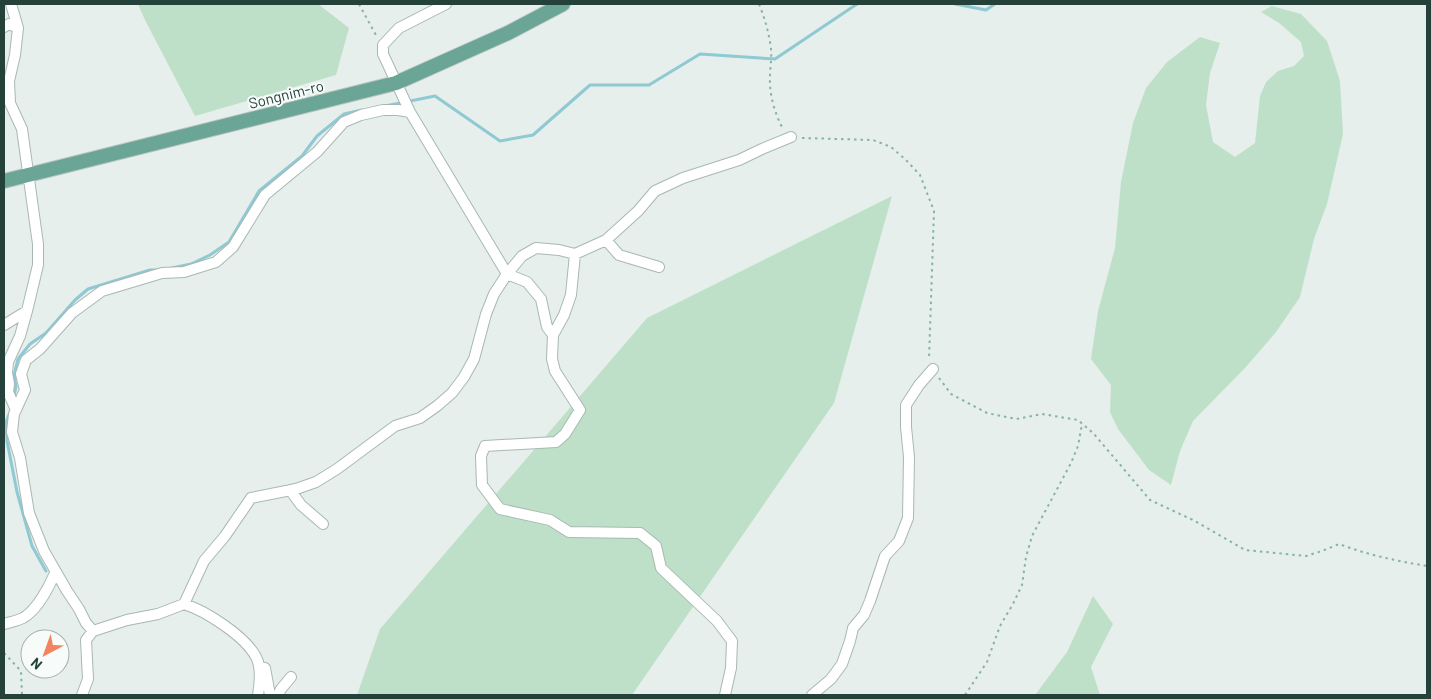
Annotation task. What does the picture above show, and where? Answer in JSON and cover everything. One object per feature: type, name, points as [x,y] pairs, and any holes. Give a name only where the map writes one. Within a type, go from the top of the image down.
[{"type":"main road","name":"Songnim-ro","points":[[4,181],[396,83],[508,33],[563,4]]},
{"type":"lane","points":[[11,4],[18,28],[15,55],[9,81],[10,103],[22,129],[38,244],[38,265],[27,311],[20,336],[8,362],[9,384],[6,393],[16,410]]},
{"type":"lane","points":[[446,4],[399,28],[383,45],[383,54],[410,112],[507,274],[527,282],[541,299],[547,327],[553,335]]},
{"type":"lane","points":[[4,27],[9,24],[18,28]]},
{"type":"lane","points":[[93,630],[86,623],[55,573],[29,513],[23,473],[12,432],[14,414],[25,390],[21,374],[26,360],[40,349],[72,313],[102,291],[162,273],[184,272],[216,262],[233,247],[265,195],[317,152],[344,122],[361,115],[383,110],[410,112]]},
{"type":"lane","points":[[184,604],[204,561],[225,536],[251,498],[290,490],[316,482],[337,469],[395,426],[420,418],[452,393],[474,359],[486,314],[494,294],[522,256],[536,248],[559,250],[575,254],[606,240],[638,211],[655,192],[683,178],[739,160],[791,137]]},
{"type":"lane","points":[[606,240],[619,255],[659,267]]},
{"type":"lane","points":[[575,254],[571,295],[564,315],[553,335],[552,359],[554,370],[580,410],[566,434],[556,442],[485,446],[481,456],[482,485],[500,508],[550,520],[569,532],[640,534],[656,546],[661,568],[716,621],[732,641],[731,668],[725,695]]},
{"type":"lane","points":[[4,325],[27,311]]},
{"type":"lane","points":[[812,695],[831,679],[842,664],[853,628],[864,615],[885,556],[899,542],[908,518],[909,457],[906,405],[933,369]]},
{"type":"lane","points":[[290,490],[301,505],[323,524]]},
{"type":"lane","points":[[4,624],[24,617],[38,602],[55,573]]},
{"type":"lane","points":[[82,695],[88,679],[86,640],[93,630],[127,620],[158,614],[184,604],[196,608],[243,641],[265,668],[270,695]]},
{"type":"lane","points":[[256,657],[260,678],[258,695]]},
{"type":"lane","points":[[278,695],[291,677]]},
{"type":"path","points":[[359,4],[372,31],[383,45]]},
{"type":"path","points":[[759,4],[766,22],[771,51],[771,92],[784,132],[791,137],[873,140],[891,147],[920,175],[934,211],[929,363],[951,394],[987,413],[1016,418],[1042,414],[1078,420],[1094,434],[1150,500],[1193,520],[1246,550],[1306,556],[1339,544],[1364,553],[1427,566]]},
{"type":"path","points":[[965,695],[987,662],[1000,626],[1022,585],[1032,536],[1071,464],[1078,446],[1082,424]]},
{"type":"path","points":[[4,653],[21,671],[22,695]]},
{"type":"green space","points":[[138,4],[318,4],[349,28],[336,75],[195,116]]},
{"type":"green space","points":[[1272,6],[1301,14],[1327,41],[1340,81],[1343,134],[1327,204],[1314,239],[1300,297],[1276,332],[1245,368],[1193,421],[1180,451],[1171,485],[1149,470],[1118,429],[1110,412],[1111,385],[1091,359],[1098,311],[1115,248],[1121,182],[1133,123],[1146,88],[1167,62],[1200,37],[1220,43],[1210,73],[1206,105],[1213,142],[1235,157],[1255,143],[1260,96],[1266,82],[1278,71],[1294,66],[1304,56],[1301,42],[1279,23],[1261,12]]},
{"type":"green space","points":[[892,196],[834,403],[632,695],[357,695],[380,629],[647,318]]},
{"type":"green space","points":[[1093,596],[1113,624],[1091,667],[1100,695],[1035,695],[1067,652]]},
{"type":"waterway","points":[[385,106],[435,96],[500,141],[533,135],[590,85],[649,85],[700,54],[775,59],[857,4]]},
{"type":"waterway","points":[[955,4],[986,10],[995,4]]},
{"type":"waterway","points":[[172,268],[191,264],[210,255],[229,242],[259,191],[302,156],[317,136],[344,114],[362,110]]},
{"type":"waterway","points":[[14,396],[16,387],[14,375],[18,359],[30,344],[46,333],[75,300],[88,289],[150,270],[159,270]]},
{"type":"waterway","points":[[10,412],[6,422],[7,441],[17,492],[32,546],[46,571]]}]
